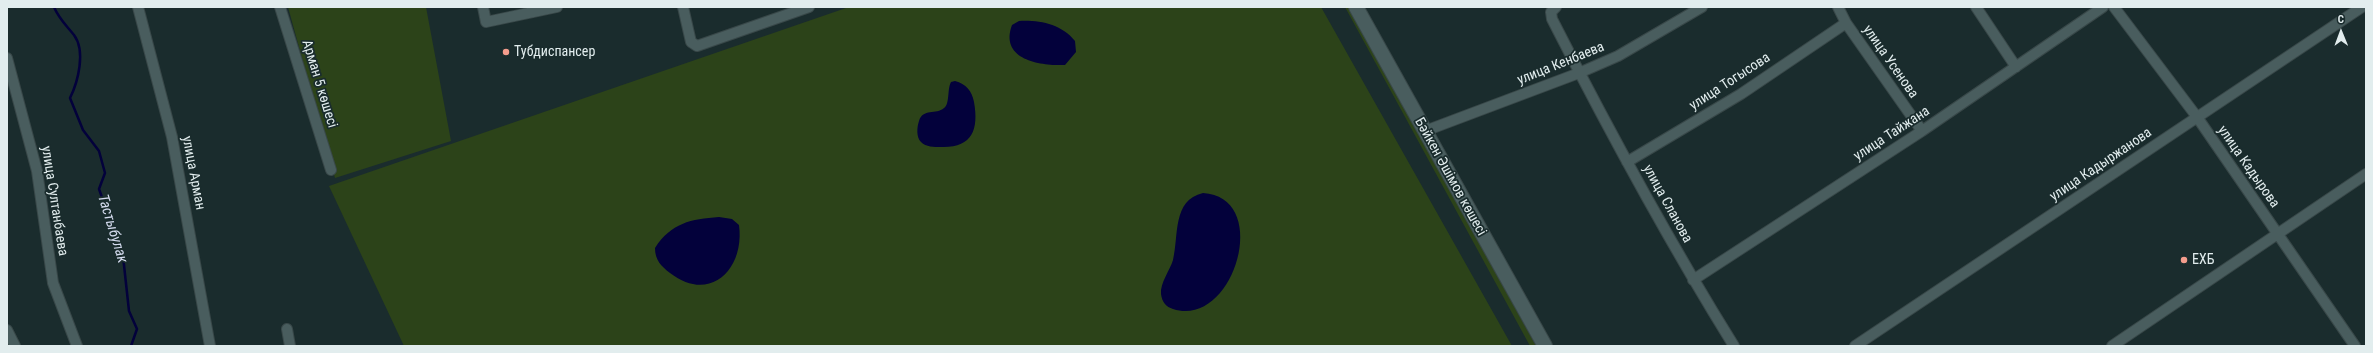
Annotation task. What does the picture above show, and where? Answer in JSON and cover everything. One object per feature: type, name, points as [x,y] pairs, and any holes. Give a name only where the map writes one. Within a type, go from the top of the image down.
[{"type":"main road","name":"Бәйкен Әшімов көшесі","points":[[1356,7],[1545,346]]},
{"type":"street","name":"улица Арман","points":[[138,7],[172,137],[210,346]]},
{"type":"street","name":"Арман 5 көшесі","points":[[280,7],[331,170]]},
{"type":"street","points":[[483,7],[486,22],[556,7]]},
{"type":"street","points":[[683,7],[691,42],[697,46],[809,7]]},
{"type":"street","name":"улица Сланова","points":[[1556,7],[1552,12],[1552,19],[1579,73],[1693,280],[1734,346]]},
{"type":"street","name":"улица Кенбаева","points":[[1425,131],[1579,73],[1618,56],[1702,7]]},
{"type":"street","name":"улица Усенова","points":[[1838,7],[1846,23],[1922,131]]},
{"type":"street","points":[[1976,7],[2016,67]]},
{"type":"street","name":"улица Тайжана","points":[[1693,280],[1922,131],[2104,7]]},
{"type":"street","name":"улица Кадырова","points":[[2114,7],[2197,118],[2355,346]]},
{"type":"street","name":"улица Кадыржанова","points":[[1855,346],[2362,7]]},
{"type":"street","name":"улица Тогысова","points":[[1627,162],[1741,94],[1846,23]]},
{"type":"street","name":"улица Султанбаева","points":[[7,58],[37,172],[53,283],[77,346]]},
{"type":"street","points":[[2112,346],[2366,174]]},
{"type":"street","points":[[288,329],[290,346]]},
{"type":"street","points":[[7,330],[14,346]]},
{"type":"green space","points":[[288,7],[426,7],[451,141],[335,178]]},
{"type":"green space","points":[[849,7],[1321,7],[1512,346],[404,346],[329,186]]},
{"type":"green space","points":[[1345,7],[1350,7],[1536,346],[1530,346]]},
{"type":"shaded area","points":[[1019,21],[1042,22],[1057,27],[1075,41],[1076,52],[1065,65],[1045,64],[1034,62],[1025,58],[1017,53],[1011,46],[1010,37],[1012,25]]},
{"type":"shaded area","points":[[955,81],[965,86],[970,91],[973,98],[975,112],[974,129],[966,141],[952,147],[925,145],[919,140],[918,137],[917,129],[919,121],[923,114],[941,110],[946,106],[951,82]]},
{"type":"shaded area","points":[[1203,193],[1224,200],[1236,216],[1240,237],[1237,260],[1228,282],[1213,300],[1195,310],[1173,309],[1168,307],[1163,302],[1161,290],[1173,260],[1181,211],[1186,203],[1193,197]]},
{"type":"shaded area","points":[[719,217],[732,219],[739,225],[739,241],[736,255],[730,268],[722,277],[711,283],[698,285],[685,282],[670,273],[661,265],[657,259],[655,248],[668,233],[682,224],[691,221]]},
{"type":"waterway","name":"Тастыбулак","points":[[54,7],[60,18],[74,35],[80,49],[80,66],[76,84],[70,98],[83,130],[99,151],[105,173],[99,189],[123,256],[129,311],[137,329],[131,346]]},
{"type":"place","name":"Тубдиспансер","points":[[506,52]]},
{"type":"place","name":"ЕХБ","points":[[2184,260]]}]
